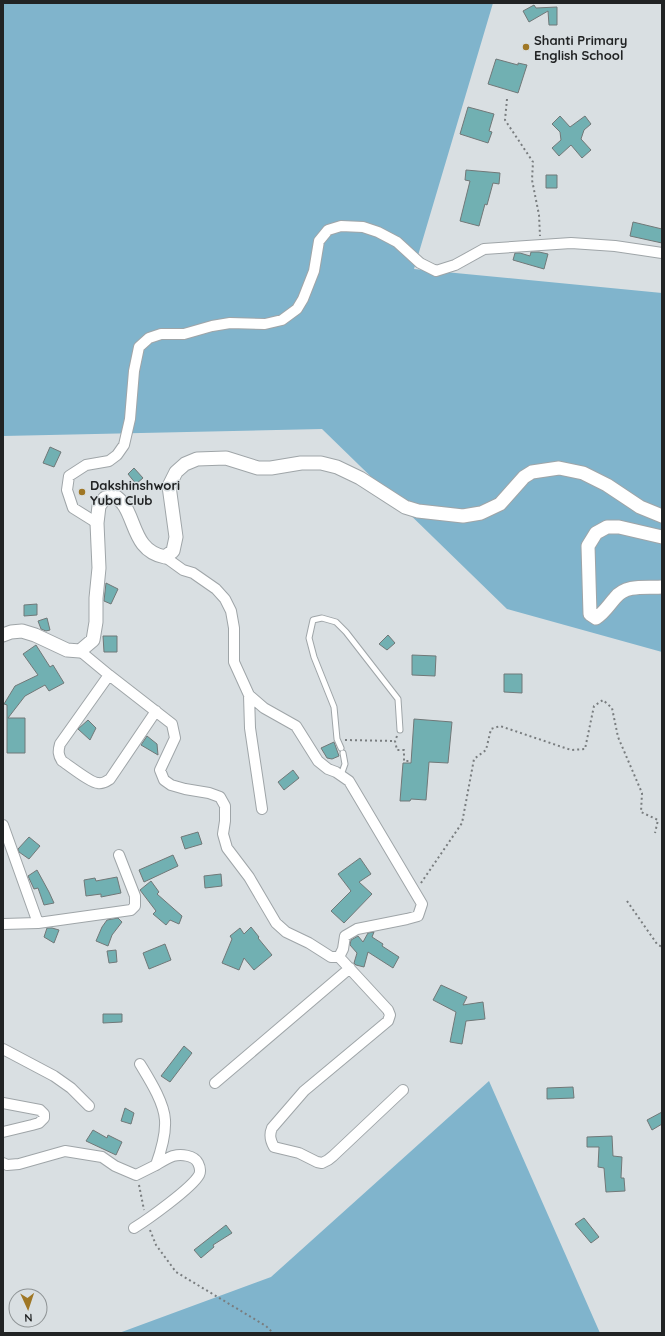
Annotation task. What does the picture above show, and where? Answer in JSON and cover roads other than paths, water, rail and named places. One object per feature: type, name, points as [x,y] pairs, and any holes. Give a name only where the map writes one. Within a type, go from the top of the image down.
[{"type":"street","points":[[97,524],[73,508],[68,490],[69,476],[86,465],[109,461],[117,455],[124,445],[130,420],[134,371],[139,348],[149,338],[161,334],[184,334],[212,326],[230,324],[265,324],[282,320],[297,308],[303,299],[314,271],[319,241],[328,230],[341,226],[363,227],[378,232],[397,242],[420,263],[436,271],[455,265],[484,249],[571,244],[615,246],[662,254]]},
{"type":"street","points":[[165,557],[174,551],[176,537],[169,486],[176,472],[185,464],[197,459],[226,458],[258,468],[271,468],[302,463],[321,463],[337,467],[360,478],[405,507],[418,511],[463,516],[481,513],[500,504],[524,477],[532,472],[559,468],[583,473],[608,485],[640,507],[662,516]]},
{"type":"street","points":[[80,651],[93,640],[96,622],[96,598],[99,568],[97,524],[99,506],[105,498],[113,495],[119,498],[127,510],[137,536],[149,550],[156,555],[165,557],[183,570],[193,573],[216,589],[225,599],[231,611],[234,628],[234,662],[249,695],[250,728],[262,809]]},
{"type":"street","points":[[662,537],[619,527],[607,527],[596,533],[588,546],[590,614],[596,618],[603,614],[616,596],[630,588],[662,587]]},
{"type":"street","points":[[3,635],[11,632],[22,631],[35,635],[67,650],[80,651],[172,724],[175,738],[160,770],[164,780],[171,785],[209,793],[220,798],[225,806],[223,834],[227,848],[249,877],[276,923],[286,932],[309,943],[331,957],[339,957],[388,1010],[390,1015],[388,1021],[304,1091],[272,1128],[270,1141],[274,1147],[299,1152],[317,1162],[322,1163],[333,1156],[403,1090]]},
{"type":"street","points":[[109,675],[60,744],[58,751],[62,761],[92,781],[98,784],[104,783],[110,779],[156,711]]},
{"type":"street","points":[[249,695],[264,708],[296,726],[318,761],[328,769],[341,775],[349,781],[422,904],[418,916],[357,929],[345,936],[343,949],[339,957]]},
{"type":"street","points":[[3,825],[7,846],[38,923]]},
{"type":"street","points":[[3,924],[38,923],[131,910],[135,906],[136,896],[119,855]]},
{"type":"street","points":[[215,1083],[350,968]]},
{"type":"street","points":[[3,1050],[54,1076],[71,1088],[89,1106]]},
{"type":"street","points":[[140,1064],[158,1096],[165,1119],[162,1146],[156,1165]]},
{"type":"street","points":[[3,1103],[40,1110],[44,1114],[44,1118],[39,1123],[3,1132]]},
{"type":"street","points":[[3,1163],[7,1165],[19,1164],[65,1151],[102,1157],[115,1166],[136,1175],[172,1156],[186,1155],[197,1160],[200,1168],[199,1175],[186,1189],[146,1221],[134,1228]]},
{"type":"lane","points":[[341,775],[345,764],[337,739],[334,707],[314,657],[309,638],[313,620],[322,618],[336,622],[346,632],[398,699],[400,730]]},
{"type":"place","name":"Shanti Primary English School","points":[[526,47]]},
{"type":"place","name":"Dakshinshwori Yuba Club","points":[[82,492]]}]
